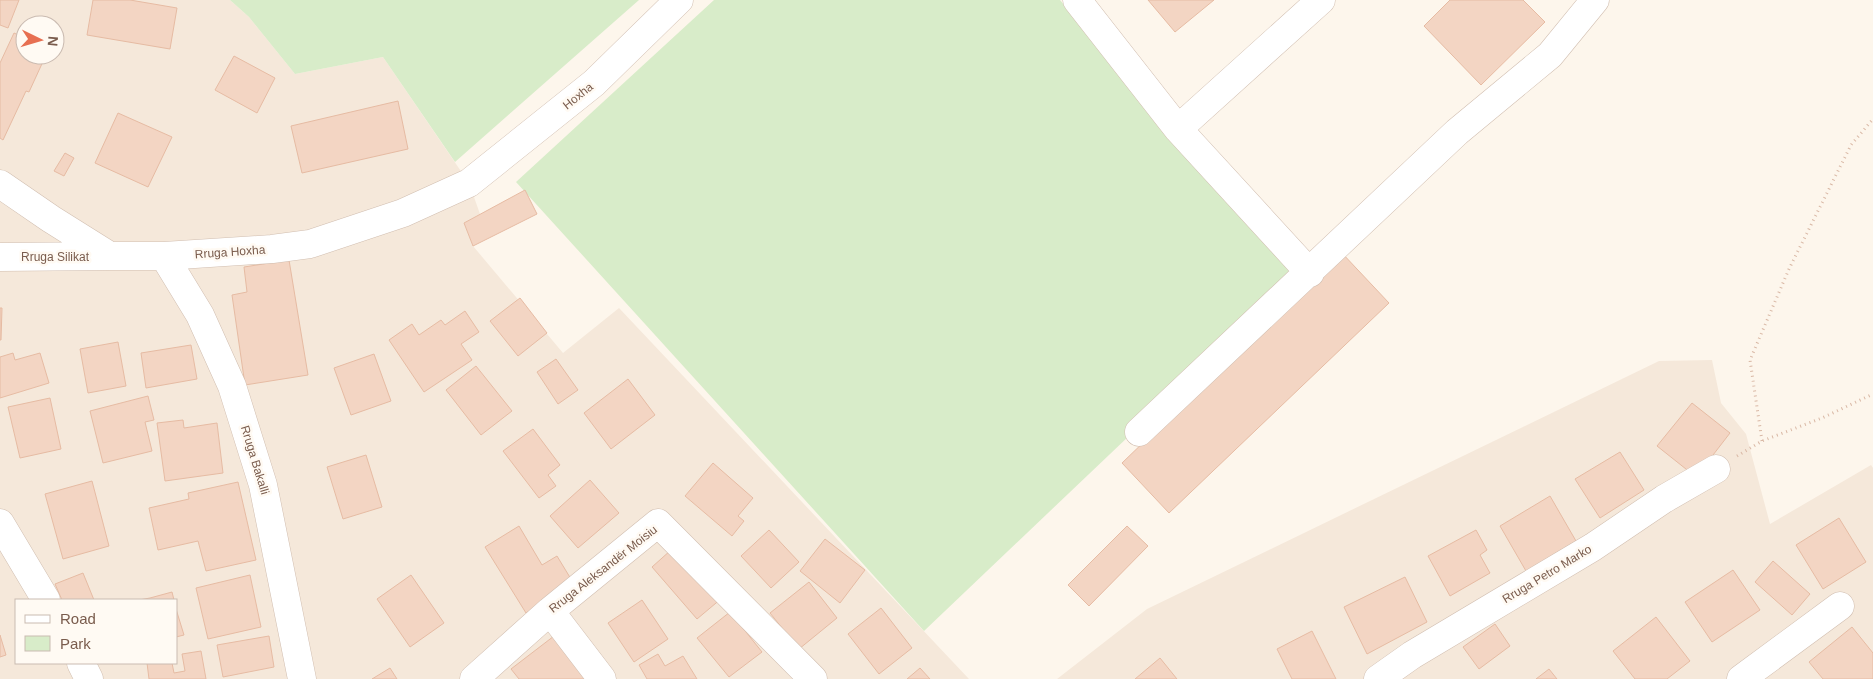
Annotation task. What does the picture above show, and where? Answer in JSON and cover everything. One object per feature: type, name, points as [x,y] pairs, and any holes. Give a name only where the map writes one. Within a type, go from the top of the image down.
[{"type":"street","name":"Hoxha","points":[[469,183],[594,83],[679,0]]},
{"type":"street","points":[[1077,0],[1178,129],[1310,273]]},
{"type":"street","points":[[1178,129],[1320,0]]},
{"type":"street","points":[[1139,432],[1310,273],[1457,132],[1550,55],[1596,0]]},
{"type":"street","name":"Rruga Hoxha","points":[[110,256],[164,256],[272,249],[310,244],[403,213],[469,183]]},
{"type":"street","points":[[0,184],[110,256]]},
{"type":"street","name":"Rruga Silikat","points":[[0,257],[110,256]]},
{"type":"street","name":"Rruga Bakalli","points":[[164,256],[200,316],[232,386],[263,485],[302,679]]},
{"type":"street","name":"Rruga Petro Marko","points":[[1378,679],[1412,655],[1593,547],[1664,499],[1716,468]]},
{"type":"street","points":[[0,522],[45,599]]},
{"type":"street","name":"Rruga Aleksandër Moisiu","points":[[474,679],[550,611],[658,523],[813,679]]},
{"type":"street","points":[[1741,679],[1840,606]]},
{"type":"street","points":[[550,611],[602,679]]},
{"type":"street","points":[[82,664],[89,679]]},
{"type":"path","points":[[1762,441],[1750,360],[1790,269],[1851,145],[1873,119]]},
{"type":"path","points":[[1716,468],[1762,441],[1822,418],[1873,394]]},
{"type":"shaded area","points":[[0,0],[230,0],[249,17],[295,74],[383,57],[469,183],[480,214],[464,223],[473,246],[563,353],[619,308],[969,679],[0,679]]},
{"type":"shaded area","points":[[1712,360],[1721,403],[1746,434],[1770,524],[1871,465],[1873,468],[1873,679],[1057,679],[1147,609],[1659,361]]},
{"type":"green space","points":[[230,0],[639,0],[455,162],[383,57],[295,74],[249,17]]},
{"type":"green space","points":[[714,0],[1060,0],[1295,278],[924,631],[516,182]]},
{"type":"building","points":[[0,0],[19,0],[8,28],[0,25]]},
{"type":"building","points":[[93,0],[130,0],[177,8],[170,49],[87,35]]},
{"type":"building","points":[[1148,0],[1214,0],[1175,32]]},
{"type":"building","points":[[1450,0],[1523,0],[1545,22],[1481,85],[1424,26]]},
{"type":"building","points":[[14,33],[15,65],[41,65],[29,92],[26,91],[3,140],[0,138],[0,63]]},
{"type":"building","points":[[234,56],[275,78],[257,113],[215,90]]},
{"type":"building","points":[[398,101],[408,149],[302,173],[291,126]]},
{"type":"building","points":[[118,113],[172,137],[148,187],[95,163]]},
{"type":"building","points":[[65,153],[74,158],[64,176],[54,171]]},
{"type":"building","points":[[525,190],[537,214],[473,246],[464,223]]},
{"type":"building","points":[[1341,252],[1389,303],[1169,513],[1122,463]]},
{"type":"building","points":[[289,260],[308,375],[245,385],[232,295],[247,292],[244,267]]},
{"type":"building","points":[[520,298],[547,333],[518,356],[490,321]]},
{"type":"building","points":[[0,308],[2,308],[1,340],[0,340]]},
{"type":"building","points":[[465,311],[479,332],[461,344],[472,360],[424,392],[389,340],[412,324],[419,335],[441,320],[445,325]]},
{"type":"building","points":[[118,342],[126,386],[88,393],[80,349]]},
{"type":"building","points":[[191,345],[197,379],[146,388],[141,353]]},
{"type":"building","points":[[13,353],[15,360],[40,353],[49,383],[0,398],[0,357]]},
{"type":"building","points":[[374,354],[391,401],[351,415],[334,368]]},
{"type":"building","points":[[556,359],[578,390],[558,404],[537,372]]},
{"type":"building","points":[[476,366],[512,411],[481,435],[446,390]]},
{"type":"building","points":[[628,379],[655,415],[611,449],[584,413]]},
{"type":"building","points":[[148,396],[154,420],[145,422],[152,451],[103,463],[90,411]]},
{"type":"building","points":[[50,398],[61,449],[20,458],[8,407]]},
{"type":"building","points":[[1692,403],[1730,433],[1696,477],[1657,446]]},
{"type":"building","points":[[183,420],[184,428],[217,423],[223,473],[165,481],[157,423]]},
{"type":"building","points":[[533,429],[560,465],[548,475],[556,486],[539,498],[503,451]]},
{"type":"building","points":[[1620,452],[1644,490],[1600,518],[1575,479]]},
{"type":"building","points":[[366,455],[382,507],[343,519],[327,467]]},
{"type":"building","points":[[713,463],[753,498],[738,516],[744,521],[732,536],[685,496]]},
{"type":"building","points":[[590,480],[619,513],[578,548],[550,516]]},
{"type":"building","points":[[92,481],[109,546],[63,559],[45,494]]},
{"type":"building","points":[[238,482],[256,560],[206,571],[198,541],[158,550],[149,508],[189,499],[188,493]]},
{"type":"building","points":[[1550,496],[1576,541],[1526,571],[1500,526]]},
{"type":"building","points":[[1839,518],[1866,562],[1823,589],[1796,545]]},
{"type":"building","points":[[519,526],[542,565],[557,556],[574,584],[526,613],[485,547]]},
{"type":"building","points":[[1127,526],[1148,546],[1089,606],[1068,585]]},
{"type":"building","points":[[769,530],[799,562],[771,588],[741,556]]},
{"type":"building","points":[[1476,530],[1487,550],[1480,555],[1490,573],[1450,596],[1428,556]]},
{"type":"building","points":[[825,539],[865,570],[840,603],[800,571]]},
{"type":"building","points":[[671,550],[722,598],[697,619],[652,567]]},
{"type":"building","points":[[1773,561],[1810,594],[1792,615],[1755,582]]},
{"type":"building","points":[[1733,570],[1760,610],[1712,642],[1685,602]]},
{"type":"building","points":[[83,573],[94,599],[62,599],[55,584]]},
{"type":"building","points":[[250,575],[261,627],[208,639],[196,588]]},
{"type":"building","points":[[411,575],[444,623],[410,647],[377,599]]},
{"type":"building","points":[[1405,577],[1427,622],[1367,654],[1344,607]]},
{"type":"building","points":[[809,582],[837,618],[799,649],[770,613]]},
{"type":"building","points":[[172,592],[174,599],[144,599]]},
{"type":"building","points":[[642,600],[668,639],[634,662],[608,623]]},
{"type":"building","points":[[881,608],[912,648],[879,674],[848,634]]},
{"type":"building","points":[[730,612],[762,652],[729,677],[697,638]]},
{"type":"building","points":[[178,616],[184,635],[178,636]]},
{"type":"building","points":[[1656,617],[1690,661],[1667,679],[1635,679],[1613,651]]},
{"type":"building","points":[[1495,624],[1510,646],[1479,669],[1463,647]]},
{"type":"building","points":[[1852,627],[1873,653],[1873,679],[1823,679],[1809,662]]},
{"type":"building","points":[[1312,631],[1336,679],[1292,679],[1277,649]]},
{"type":"building","points":[[0,635],[6,655],[0,657]]},
{"type":"building","points":[[269,636],[274,667],[223,677],[217,645]]},
{"type":"building","points":[[554,636],[587,679],[519,679],[511,669]]},
{"type":"building","points":[[201,651],[206,679],[149,679],[147,664],[172,664],[174,673],[185,671],[182,654]]},
{"type":"building","points":[[658,654],[665,666],[683,656],[697,679],[647,679],[639,665]]},
{"type":"building","points":[[1160,658],[1177,679],[1135,679]]},
{"type":"building","points":[[390,668],[397,679],[372,679]]},
{"type":"building","points":[[920,668],[930,679],[907,679]]},
{"type":"building","points":[[1549,669],[1557,679],[1536,679]]}]
